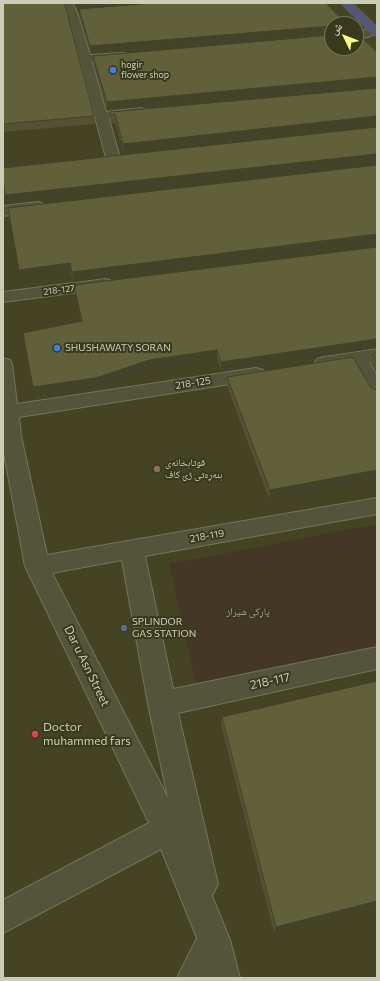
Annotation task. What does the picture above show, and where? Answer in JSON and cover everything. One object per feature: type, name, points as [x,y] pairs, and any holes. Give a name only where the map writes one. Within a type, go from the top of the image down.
[{"type":"highway","points":[[346,3],[376,32]]},
{"type":"street","points":[[73,9],[84,59],[113,158]]},
{"type":"street","points":[[364,35],[376,32]]},
{"type":"street","points":[[84,59],[139,55]]},
{"type":"street","points":[[101,116],[156,111]]},
{"type":"street","points":[[97,160],[128,156]]},
{"type":"street","points":[[3,211],[50,206]]},
{"type":"street","name":"218-127","points":[[3,297],[120,282]]},
{"type":"street","points":[[310,365],[377,355]]},
{"type":"street","points":[[357,358],[377,392]]},
{"type":"street","name":"Dar u Asn Street","points":[[3,364],[8,430],[37,566],[168,829],[214,940],[223,978]]},
{"type":"street","name":"218-125","points":[[8,430],[272,371]]},
{"type":"street","name":"218-119","points":[[37,566],[377,506]]},
{"type":"street","points":[[132,549],[162,704],[214,940],[194,978]]},
{"type":"street","name":"218-117","points":[[162,704],[377,658]]},
{"type":"street","points":[[3,917],[168,829]]},
{"type":"green space","name":"پاڕکی شیراز","points":[[377,524],[377,650],[196,685],[169,564]]},
{"type":"building","points":[[3,3],[64,3],[94,116],[3,124]]},
{"type":"building","points":[[153,3],[326,3],[338,16],[324,16],[324,27],[90,46],[79,9]]},
{"type":"building","points":[[324,36],[324,56],[364,56],[364,40],[377,52],[377,77],[107,102],[93,56]]},
{"type":"building","points":[[377,88],[377,116],[123,144],[115,114],[111,115],[110,112]]},
{"type":"building","points":[[377,127],[377,154],[5,195],[3,168]]},
{"type":"building","points":[[377,165],[377,234],[72,272],[70,263],[19,270],[8,208]]},
{"type":"building","points":[[377,247],[377,339],[221,362],[217,350],[149,360],[96,378],[33,387],[23,333],[82,321],[74,285]]},
{"type":"building","points":[[377,353],[377,360],[373,354]]},
{"type":"building","points":[[353,357],[371,388],[377,390],[377,470],[270,490],[227,377]]},
{"type":"building","points":[[377,681],[377,901],[276,927],[222,717]]},
{"type":"place","name":"hogir flower shop","points":[[113,70]]},
{"type":"place","name":"SHUSHAWATY SORAN","points":[[57,348]]},
{"type":"place","name":"قوتابخانەی بنەڕەتی ژێ کاف","points":[[157,469]]},
{"type":"place","name":"SPLINDOR GAS STATION","points":[[124,628]]},
{"type":"place","name":"Doctor muhammed fars","points":[[35,734]]}]
